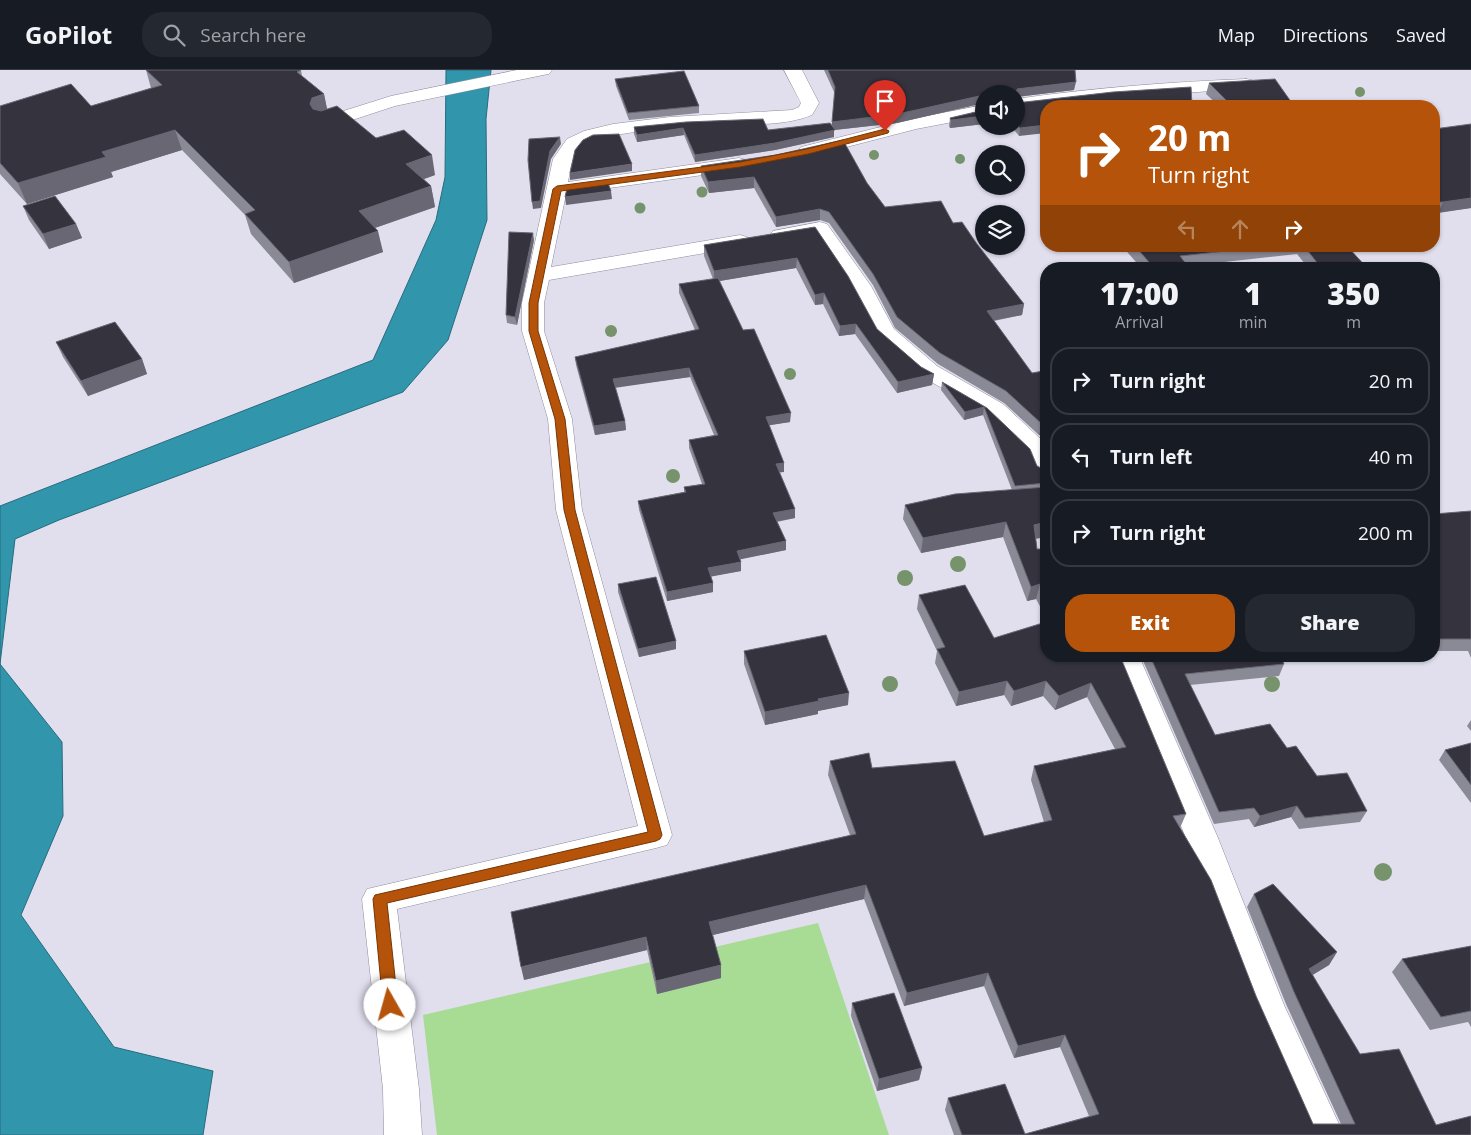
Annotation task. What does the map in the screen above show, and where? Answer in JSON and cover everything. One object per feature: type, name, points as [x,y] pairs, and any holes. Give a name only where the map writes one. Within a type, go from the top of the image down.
[{"type":"street","points":[[403,1135],[401,1090],[379,899],[656,835],[569,510],[560,419],[533,331],[533,303],[563,159],[573,144],[601,131],[690,122],[776,118],[796,115],[806,111],[810,103],[793,70]]},
{"type":"street","points":[[325,123],[391,101],[535,72]]},
{"type":"street","points":[[1047,100],[1167,87],[1260,84]]},
{"type":"street","points":[[1025,104],[1040,101]]},
{"type":"street","points":[[788,155],[975,112]]},
{"type":"street","points":[[557,189],[760,160]]},
{"type":"street","points":[[540,275],[820,228],[860,286],[885,333],[929,371],[995,409],[1040,452]]},
{"type":"street","points":[[1128,662],[1202,838],[1268,1008],[1325,1135]]},
{"type":"green space","points":[[818,923],[889,1135],[437,1135],[423,1015]]},
{"type":"water","points":[[446,70],[491,70],[486,119],[487,220],[448,340],[403,392],[59,520],[15,539],[0,664],[0,506],[373,360],[436,220],[445,177]]},
{"type":"water","points":[[0,664],[62,742],[63,816],[21,915],[114,1047],[213,1071],[203,1135],[0,1135]]},
{"type":"building","points":[[146,70],[301,70],[297,72],[324,94],[312,98],[310,104],[313,109],[321,111],[337,106],[376,138],[404,130],[432,155],[406,164],[431,186],[359,211],[378,231],[289,262],[245,214],[255,210],[175,130],[102,152],[106,157],[18,183],[0,163],[0,106],[71,84],[91,106],[162,85]]},
{"type":"building","points":[[828,70],[1075,70],[1076,82],[1025,88],[1025,85],[975,85],[975,97],[898,114],[832,122],[835,87]]},
{"type":"building","points":[[684,71],[699,106],[628,113],[615,79]]},
{"type":"building","points":[[1275,79],[1290,100],[1226,100],[1209,83]]},
{"type":"building","points":[[1191,87],[1192,100],[1042,100],[1113,92]]},
{"type":"building","points":[[1040,100],[1040,126],[1025,127],[1025,102]]},
{"type":"building","points":[[975,112],[975,117],[951,120],[950,118]]},
{"type":"building","points":[[763,119],[768,130],[830,123],[835,130],[775,143],[695,155],[683,128],[637,135],[634,127],[686,122]]},
{"type":"building","points":[[1471,124],[1471,198],[1440,202],[1440,128]]},
{"type":"building","points":[[619,134],[632,164],[570,173],[575,150],[583,140],[593,135]]},
{"type":"building","points":[[560,137],[550,151],[540,201],[532,202],[528,160],[529,139]]},
{"type":"building","points":[[843,140],[867,183],[885,207],[941,201],[953,223],[962,222],[975,241],[975,255],[986,255],[1024,304],[987,311],[1032,373],[1040,372],[1040,422],[1006,391],[940,353],[897,317],[873,274],[829,212],[820,209],[776,217],[754,177],[708,182],[701,166],[776,155]]},
{"type":"building","points":[[608,183],[611,191],[565,197],[567,188]]},
{"type":"building","points":[[55,196],[76,224],[43,234],[23,206]]},
{"type":"building","points":[[815,227],[848,276],[877,329],[921,367],[934,374],[898,382],[856,324],[840,326],[824,293],[815,295],[797,258],[714,271],[704,245]]},
{"type":"building","points":[[509,232],[533,233],[515,317],[506,315]]},
{"type":"building","points":[[1140,252],[1217,252],[1180,256],[1185,262],[1149,262]]},
{"type":"building","points":[[1309,252],[1352,252],[1362,262],[1317,262]]},
{"type":"building","points":[[718,278],[743,330],[754,329],[791,413],[766,417],[784,463],[776,464],[795,509],[773,513],[786,541],[737,551],[741,562],[708,568],[713,583],[667,592],[638,501],[686,492],[684,487],[705,484],[689,440],[718,435],[689,368],[613,379],[625,421],[594,426],[575,357],[699,329],[679,284]]},
{"type":"building","points":[[115,322],[142,359],[81,381],[56,342]]},
{"type":"building","points":[[942,382],[987,408],[1030,449],[1037,466],[1040,468],[1040,484],[1015,486],[984,407],[965,412]]},
{"type":"building","points":[[1040,487],[1040,524],[1034,525],[1037,549],[1040,549],[1040,584],[1031,587],[1006,522],[923,538],[905,505],[955,494]]},
{"type":"building","points":[[1471,511],[1471,639],[1440,639],[1440,514]]},
{"type":"building","points":[[656,577],[676,641],[638,649],[618,584]]},
{"type":"building","points":[[965,585],[994,638],[1040,624],[1040,662],[1123,662],[1186,814],[1173,816],[1211,880],[1256,996],[1313,1124],[1355,1124],[1294,992],[1254,894],[1273,884],[1337,952],[1309,969],[1360,1054],[1399,1049],[1436,1125],[1471,1116],[1471,1135],[962,1135],[948,1098],[1005,1084],[1025,1134],[1099,1114],[1065,1035],[1018,1046],[988,973],[907,993],[866,885],[709,922],[721,965],[656,981],[646,937],[521,967],[511,912],[856,834],[830,761],[869,753],[872,768],[955,761],[984,836],[1052,820],[1034,766],[1126,747],[1091,683],[1059,696],[1046,681],[1014,691],[1007,681],[959,692],[937,649],[945,647],[919,595]]},
{"type":"building","points":[[826,635],[849,693],[765,712],[744,651]]},
{"type":"building","points":[[1153,662],[1283,662],[1284,664],[1185,674],[1215,735],[1270,724],[1287,748],[1296,746],[1317,776],[1347,773],[1367,811],[1305,818],[1297,806],[1260,816],[1254,808],[1219,812]]},
{"type":"building","points":[[1471,743],[1471,785],[1445,750]]},
{"type":"building","points":[[1471,946],[1471,1011],[1441,1017],[1402,959]]},
{"type":"building","points":[[894,993],[922,1068],[879,1079],[852,1003]]},
{"type":"route","points":[[390,1005],[379,899],[656,835],[569,510],[560,419],[533,331],[533,303],[557,189],[740,164],[808,151],[885,131]]}]
